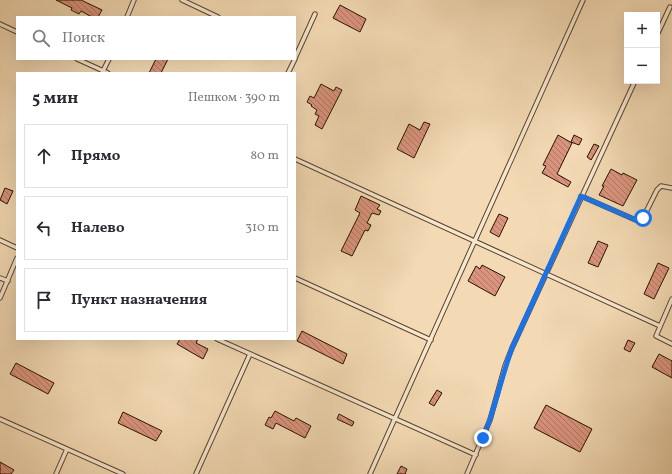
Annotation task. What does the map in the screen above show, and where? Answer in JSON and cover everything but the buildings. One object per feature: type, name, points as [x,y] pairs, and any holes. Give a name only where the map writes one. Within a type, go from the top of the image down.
[{"type":"lane","points":[[127,16],[134,0]]},
{"type":"lane","points":[[182,0],[216,16]]},
{"type":"lane","points":[[370,474],[583,0]]},
{"type":"lane","points":[[660,29],[670,7]]},
{"type":"lane","points":[[296,53],[315,14]]},
{"type":"lane","points":[[0,24],[16,32]]},
{"type":"lane","points":[[79,60],[103,72],[108,60]]},
{"type":"lane","points":[[288,72],[294,60]]},
{"type":"lane","points":[[467,474],[490,420],[505,366],[512,348],[634,84]]},
{"type":"lane","points":[[296,159],[660,326]]},
{"type":"lane","points":[[581,196],[638,221],[643,218],[657,190],[661,186],[672,188]]},
{"type":"lane","points":[[0,240],[16,248]]},
{"type":"lane","points":[[0,298],[16,261]]},
{"type":"lane","points":[[0,278],[8,281]]},
{"type":"lane","points":[[296,278],[431,340]]},
{"type":"lane","points":[[672,298],[656,336],[672,344]]},
{"type":"lane","points":[[219,340],[476,455]]},
{"type":"lane","points":[[196,474],[250,354]]},
{"type":"lane","points":[[0,419],[123,474]]},
{"type":"lane","points":[[56,474],[67,449]]},
{"type":"route","points":[[483,438],[512,348],[581,196],[638,221],[643,218]]}]
